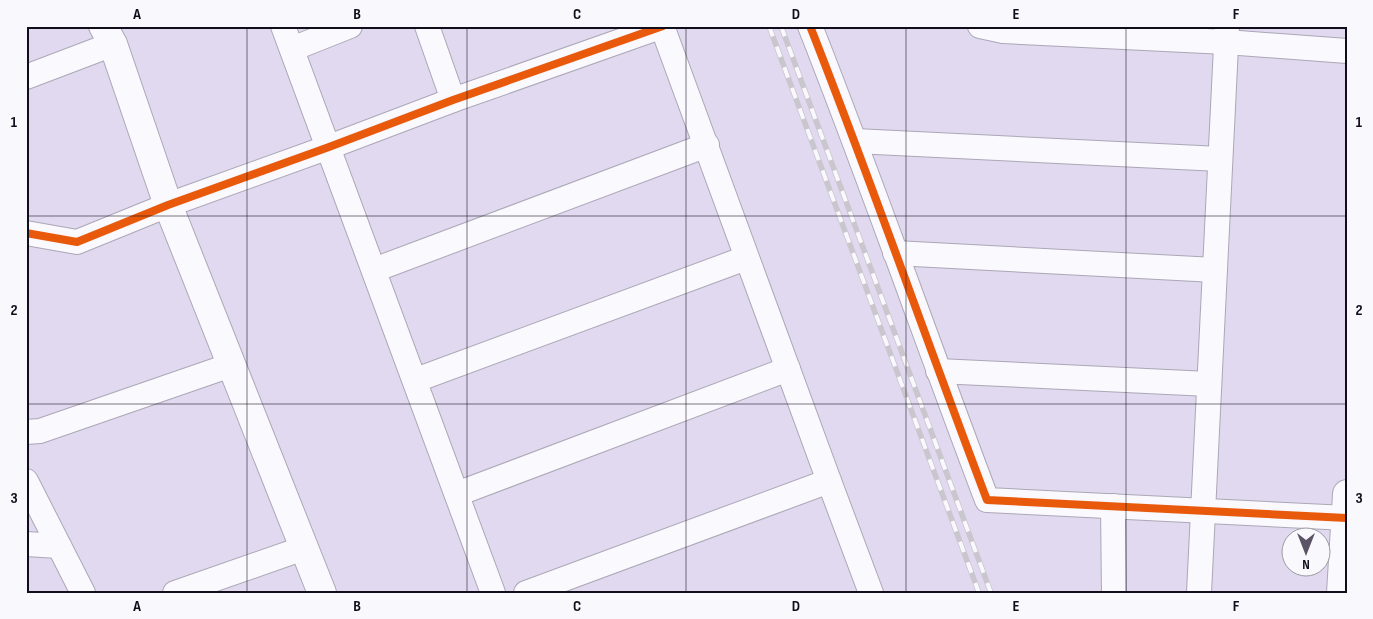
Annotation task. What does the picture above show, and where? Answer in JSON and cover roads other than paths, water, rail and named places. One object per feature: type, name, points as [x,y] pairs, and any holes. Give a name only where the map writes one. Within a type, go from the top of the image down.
[{"type":"street","points":[[283,26],[416,380],[493,593]]},
{"type":"street","points":[[292,50],[350,26]]},
{"type":"street","points":[[427,26],[453,100]]},
{"type":"street","points":[[26,233],[77,242],[168,205],[453,100],[662,26],[707,145],[746,258],[872,593]]},
{"type":"street","points":[[810,26],[855,141],[986,500],[1203,510],[1346,510],[1341,593]]},
{"type":"street","points":[[980,26],[1003,31],[1227,34],[1347,51]]},
{"type":"street","points":[[1198,593],[1227,34]]},
{"type":"street","points":[[26,77],[108,35],[168,205],[322,593]]},
{"type":"street","points":[[855,141],[1220,159]]},
{"type":"street","points":[[374,270],[707,145]]},
{"type":"street","points":[[895,254],[1215,270]]},
{"type":"street","points":[[416,380],[746,258]]},
{"type":"street","points":[[26,432],[40,431],[231,365]]},
{"type":"street","points":[[457,494],[788,369]]},
{"type":"street","points":[[938,371],[1209,384]]},
{"type":"street","points":[[26,481],[83,593]]},
{"type":"street","points":[[526,593],[829,481]]},
{"type":"street","points":[[1113,506],[1114,593]]},
{"type":"street","points":[[26,544],[59,546]]},
{"type":"street","points":[[175,593],[304,548]]},
{"type":"railway","points":[[769,26],[979,593]]},
{"type":"railway","points":[[781,26],[991,593]]}]
